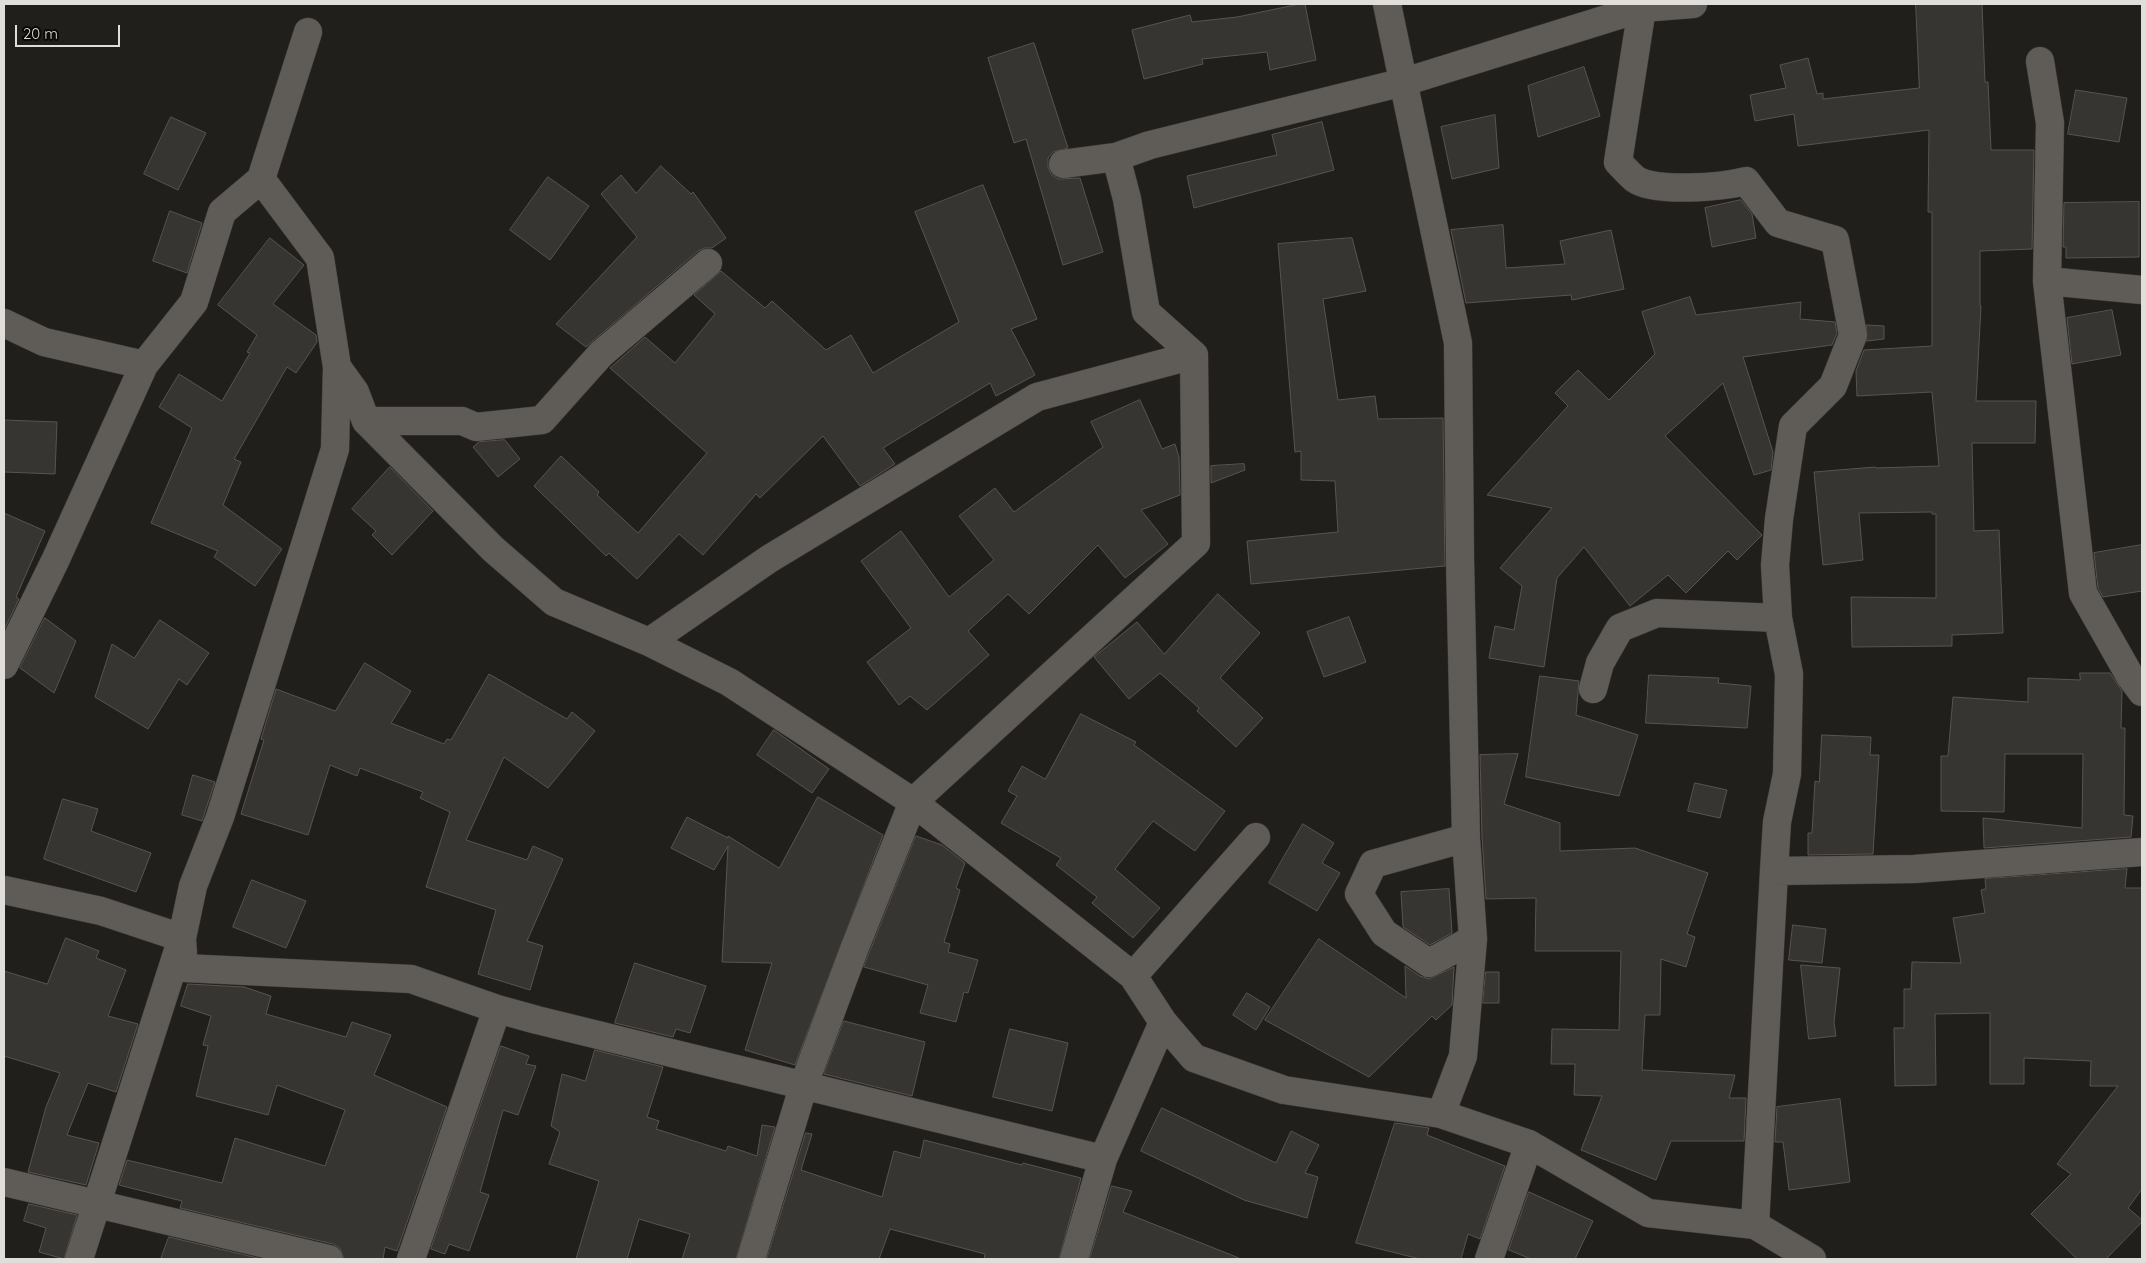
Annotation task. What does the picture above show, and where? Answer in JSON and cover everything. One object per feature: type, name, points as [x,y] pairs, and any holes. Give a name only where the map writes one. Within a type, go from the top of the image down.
[{"type":"street","points":[[1387,4],[1458,343],[1466,838],[1473,939],[1463,1056],[1441,1114]]},
{"type":"street","points":[[1063,164],[1116,158],[1150,145],[1404,82],[1641,6],[1693,4]]},
{"type":"street","points":[[1641,6],[1618,162],[1635,180],[1656,186],[1724,186],[1746,181],[1778,223],[1835,240],[1853,335],[1833,386],[1793,426],[1779,519],[1775,566],[1778,618],[1789,674],[1787,774],[1777,822],[1756,1225]]},
{"type":"street","points":[[4,665],[144,365],[194,302],[222,212],[262,179],[308,32]]},
{"type":"street","points":[[2040,61],[2050,123],[2047,280],[2083,593],[2130,676],[2142,692]]},
{"type":"street","points":[[751,1259],[804,1084],[855,947],[913,802],[1196,543],[1194,355],[1146,312],[1126,200],[1116,158]]},
{"type":"street","points":[[79,1259],[99,1203],[182,938],[193,886],[220,817],[335,449],[337,367],[320,258],[262,179]]},
{"type":"street","points":[[366,421],[462,421],[476,427],[542,420],[601,354],[708,263]]},
{"type":"street","points":[[2047,280],[2142,290]]},
{"type":"street","points":[[4,323],[44,342],[144,365]]},
{"type":"street","points":[[649,642],[770,559],[1037,397],[1194,355]]},
{"type":"street","points":[[337,367],[355,392],[366,421],[493,550],[554,602],[649,642],[728,682],[913,802],[1133,976],[1162,1022],[1194,1058],[1284,1090],[1441,1114],[1529,1144],[1648,1213],[1756,1225],[1812,1259]]},
{"type":"street","points":[[1592,689],[1600,663],[1620,628],[1656,613],[1778,618]]},
{"type":"street","points":[[1133,976],[1256,837]]},
{"type":"street","points":[[1466,838],[1373,864],[1359,894],[1384,933],[1429,963],[1473,939]]},
{"type":"street","points":[[1774,871],[1914,869],[2142,846]]},
{"type":"street","points":[[4,890],[101,910],[182,938]]},
{"type":"street","points":[[182,938],[184,968],[411,979],[497,1009],[1103,1159]]},
{"type":"street","points":[[411,1259],[497,1009]]},
{"type":"street","points":[[1074,1259],[1103,1159],[1162,1022]]},
{"type":"street","points":[[1489,1259],[1529,1144]]},
{"type":"street","points":[[4,1182],[329,1259]]},
{"type":"building","points":[[1305,4],[1316,60],[1270,70],[1267,52],[1202,59],[1203,64],[1144,79],[1132,30],[1190,15],[1192,22],[1237,17]]},
{"type":"building","points":[[1916,4],[1982,4],[1985,82],[1988,82],[1991,150],[2034,150],[2032,249],[1980,251],[1981,306],[1976,401],[2036,401],[2035,443],[1972,443],[1974,531],[1999,530],[2003,633],[1952,635],[1952,646],[1852,647],[1851,597],[1936,598],[1936,514],[1932,514],[1932,512],[1859,513],[1863,560],[1823,565],[1814,472],[1875,467],[1939,466],[1932,392],[1857,396],[1856,371],[1864,350],[1932,346],[1932,212],[1928,212],[1929,130],[1798,146],[1794,114],[1755,121],[1750,95],[1786,88],[1780,65],[1808,58],[1817,94],[1823,93],[1823,99],[1919,88]]},
{"type":"building","points":[[1034,43],[1068,148],[1053,152],[1048,158],[1048,167],[1051,174],[1058,179],[1080,178],[1103,252],[1063,265],[1026,139],[1014,143],[988,58]]},
{"type":"building","points":[[1584,67],[1600,116],[1538,137],[1528,86]]},
{"type":"building","points":[[2076,90],[2127,98],[2119,142],[2068,134]]},
{"type":"building","points":[[1495,115],[1499,168],[1452,179],[1441,127]]},
{"type":"building","points":[[171,117],[206,133],[178,190],[144,174]]},
{"type":"building","points":[[1322,122],[1334,170],[1194,208],[1187,176],[1277,155],[1272,135]]},
{"type":"building","points":[[661,166],[691,194],[693,192],[726,238],[712,248],[698,251],[586,347],[556,324],[637,237],[601,194],[621,175],[636,193]]},
{"type":"building","points":[[548,177],[589,206],[550,260],[510,230]]},
{"type":"building","points":[[983,185],[1037,319],[1011,329],[1035,375],[996,396],[990,383],[883,448],[895,464],[860,486],[823,436],[760,498],[756,494],[703,555],[679,534],[637,579],[609,553],[606,556],[534,486],[561,456],[599,492],[597,495],[638,533],[707,453],[610,368],[645,337],[675,363],[715,314],[694,295],[721,271],[765,308],[772,301],[826,350],[851,335],[873,373],[959,322],[915,212]]},
{"type":"building","points":[[1741,200],[1752,214],[1756,238],[1712,247],[1705,208]]},
{"type":"building","points":[[2139,202],[2139,257],[2066,258],[2066,247],[2063,247],[2064,203]]},
{"type":"building","points":[[170,211],[202,223],[187,273],[153,261]]},
{"type":"building","points":[[1503,225],[1506,268],[1565,264],[1560,241],[1611,230],[1624,289],[1572,300],[1571,295],[1466,303],[1451,230]]},
{"type":"building","points":[[270,238],[304,265],[273,304],[316,335],[317,342],[296,373],[287,367],[234,459],[241,462],[223,505],[282,549],[255,586],[214,557],[218,551],[151,523],[192,428],[159,407],[179,374],[222,401],[250,353],[247,352],[257,335],[218,305]]},
{"type":"building","points":[[1352,238],[1366,291],[1323,299],[1338,400],[1375,396],[1378,419],[1443,418],[1445,566],[1251,584],[1247,541],[1338,532],[1335,481],[1301,480],[1301,451],[1295,452],[1278,244]]},
{"type":"building","points":[[1690,297],[1696,315],[1801,302],[1800,319],[1835,322],[1837,333],[1832,345],[1743,357],[1773,452],[1771,470],[1754,475],[1723,383],[1665,436],[1762,535],[1737,560],[1728,551],[1686,593],[1668,575],[1630,606],[1584,547],[1557,578],[1544,667],[1489,658],[1495,626],[1514,630],[1522,586],[1500,568],[1552,508],[1487,495],[1568,406],[1555,393],[1578,370],[1609,400],[1655,354],[1642,312]]},
{"type":"building","points":[[2112,310],[2121,355],[2072,364],[2067,318]]},
{"type":"building","points":[[1867,325],[1884,326],[1884,339],[1867,341]]},
{"type":"building","points":[[1140,400],[1162,449],[1175,444],[1179,457],[1180,495],[1141,510],[1168,544],[1125,578],[1098,545],[1029,614],[1008,594],[968,631],[989,655],[927,710],[910,696],[899,705],[867,662],[911,628],[861,561],[901,531],[949,597],[994,560],[959,516],[995,488],[1014,512],[1103,447],[1091,422]]},
{"type":"building","points":[[4,420],[57,422],[55,474],[4,472]]},
{"type":"building","points":[[505,440],[520,459],[498,477],[473,447],[479,442]]},
{"type":"building","points":[[1244,464],[1245,470],[1211,483],[1211,466]]},
{"type":"building","points":[[390,467],[433,511],[392,555],[372,535],[376,531],[352,509]]},
{"type":"building","points":[[4,513],[45,531],[16,597],[19,599],[4,630]]},
{"type":"building","points":[[2142,545],[2142,591],[2103,597],[2098,588],[2094,553]]},
{"type":"building","points":[[1218,594],[1260,633],[1220,678],[1263,718],[1236,747],[1197,711],[1199,708],[1160,673],[1129,699],[1094,657],[1137,622],[1164,654]]},
{"type":"building","points":[[1349,617],[1366,662],[1324,677],[1307,632]]},
{"type":"building","points":[[45,618],[76,641],[54,693],[20,668]]},
{"type":"building","points":[[160,620],[209,653],[187,685],[179,679],[148,729],[95,697],[112,644],[134,658]]},
{"type":"building","points":[[365,663],[411,691],[391,723],[444,744],[447,739],[451,740],[489,674],[567,719],[572,712],[595,731],[548,788],[504,757],[466,840],[527,860],[533,846],[563,859],[527,941],[543,946],[530,990],[478,974],[496,910],[426,887],[450,812],[420,798],[423,792],[360,768],[357,776],[330,765],[308,835],[241,814],[264,740],[261,739],[276,689],[335,711]]},
{"type":"building","points":[[2080,673],[2110,673],[2122,691],[2121,728],[2125,728],[2124,815],[2133,816],[2131,837],[1984,848],[1983,818],[2082,828],[2083,754],[2005,754],[2004,812],[1941,811],[1941,756],[1948,756],[1953,697],[2028,702],[2028,678],[2080,680]]},
{"type":"building","points":[[1649,675],[1719,678],[1718,683],[1751,686],[1747,728],[1646,723]]},
{"type":"building","points":[[1540,676],[1579,681],[1576,715],[1638,735],[1619,796],[1526,777]]},
{"type":"building","points":[[1081,714],[1136,742],[1134,745],[1225,811],[1195,851],[1153,821],[1115,869],[1160,908],[1133,938],[1092,903],[1097,897],[1056,865],[1061,858],[1001,823],[1017,796],[1008,791],[1022,766],[1045,779]]},
{"type":"building","points":[[774,730],[829,769],[812,793],[757,755]]},
{"type":"building","points":[[1822,735],[1871,737],[1870,755],[1879,755],[1873,854],[1808,855],[1808,833],[1812,833],[1815,781],[1819,782]]},
{"type":"building","points":[[1518,754],[1504,804],[1560,823],[1560,851],[1635,848],[1708,873],[1687,934],[1695,937],[1686,967],[1661,959],[1660,1015],[1645,1015],[1642,1070],[1735,1075],[1729,1098],[1746,1098],[1744,1141],[1671,1141],[1656,1180],[1581,1150],[1602,1096],[1574,1095],[1575,1064],[1551,1064],[1552,1029],[1619,1030],[1621,951],[1535,951],[1536,898],[1486,899],[1480,755]]},
{"type":"building","points":[[193,775],[215,782],[202,821],[182,815]]},
{"type":"building","points":[[1695,783],[1727,790],[1720,818],[1688,811]]},
{"type":"building","points":[[818,797],[883,835],[795,1065],[745,1050],[772,963],[722,962],[728,846],[714,870],[671,848],[687,817],[728,838],[728,836],[779,868]]},
{"type":"building","points":[[63,799],[98,809],[91,831],[151,853],[136,892],[44,859]]},
{"type":"building","points":[[1303,824],[1334,843],[1322,863],[1340,873],[1317,911],[1269,883]]},
{"type":"building","points":[[916,836],[942,845],[965,863],[956,888],[960,890],[944,942],[950,944],[948,952],[978,960],[968,993],[964,992],[956,1022],[920,1013],[928,985],[864,967]]},
{"type":"building","points":[[2127,869],[2125,888],[2142,888],[2142,1189],[2128,1208],[2142,1222],[2106,1259],[2077,1259],[2031,1214],[2071,1174],[2057,1164],[2118,1086],[2090,1086],[2091,1061],[2024,1058],[2024,1084],[1990,1084],[1990,1013],[1935,1014],[1936,1085],[1895,1086],[1894,1028],[1904,1028],[1904,989],[1911,989],[1912,962],[1961,963],[1953,918],[1985,913],[1981,890],[1986,889],[1985,879]]},
{"type":"building","points":[[252,880],[306,901],[286,948],[233,927]]},
{"type":"building","points":[[1449,889],[1452,933],[1430,945],[1403,927],[1401,892]]},
{"type":"building","points":[[1793,925],[1826,929],[1822,963],[1789,960]]},
{"type":"building","points":[[66,938],[99,951],[96,958],[126,970],[108,1016],[138,1024],[116,1092],[88,1083],[67,1135],[99,1143],[86,1185],[28,1172],[46,1107],[60,1073],[4,1056],[4,971],[47,984]]},
{"type":"building","points":[[1319,939],[1406,998],[1405,966],[1420,976],[1429,979],[1454,967],[1452,1005],[1436,1020],[1432,1016],[1369,1077],[1265,1020]]},
{"type":"building","points":[[635,963],[706,986],[690,1033],[676,1029],[673,1037],[615,1023]]},
{"type":"building","points":[[1801,965],[1840,968],[1834,1022],[1836,1036],[1809,1039]]},
{"type":"building","points":[[1486,972],[1499,972],[1499,1003],[1483,1003]]},
{"type":"building","points":[[188,984],[244,987],[271,996],[266,1014],[346,1037],[352,1022],[391,1035],[374,1075],[447,1107],[397,1251],[385,1247],[383,1259],[344,1259],[340,1248],[333,1244],[180,1208],[182,1201],[119,1185],[127,1160],[222,1183],[235,1138],[325,1166],[345,1110],[277,1085],[268,1115],[196,1096],[208,1046],[203,1045],[211,1016],[181,1006]]},
{"type":"building","points":[[1247,993],[1270,1007],[1256,1030],[1233,1015]]},
{"type":"building","points":[[844,1021],[925,1042],[912,1096],[824,1074]]},
{"type":"building","points":[[1010,1029],[1068,1043],[1052,1111],[993,1097]]},
{"type":"building","points":[[501,1046],[529,1056],[526,1064],[536,1066],[518,1115],[503,1110],[480,1192],[489,1195],[469,1251],[449,1244],[445,1254],[431,1249]]},
{"type":"building","points":[[595,1050],[663,1067],[647,1117],[659,1121],[656,1129],[726,1151],[728,1146],[757,1156],[762,1125],[775,1127],[736,1259],[682,1259],[690,1234],[639,1219],[627,1259],[576,1259],[599,1181],[549,1164],[560,1132],[551,1126],[562,1074],[585,1081]]},
{"type":"building","points":[[1840,1099],[1850,1182],[1789,1190],[1783,1142],[1775,1142],[1777,1107]]},
{"type":"building","points":[[1162,1108],[1276,1163],[1291,1131],[1319,1145],[1305,1173],[1318,1177],[1307,1218],[1244,1200],[1141,1151]]},
{"type":"building","points":[[1395,1123],[1429,1128],[1427,1135],[1505,1166],[1480,1239],[1468,1234],[1461,1259],[1420,1259],[1356,1243]]},
{"type":"building","points":[[806,1133],[812,1134],[801,1170],[882,1197],[894,1151],[920,1158],[924,1140],[1081,1178],[1059,1259],[984,1259],[985,1254],[890,1229],[879,1259],[767,1259]]},
{"type":"building","points":[[1112,1186],[1132,1191],[1123,1212],[1239,1259],[1090,1259]]},
{"type":"building","points":[[1529,1192],[1593,1221],[1575,1259],[1531,1259],[1509,1250]]},
{"type":"building","points":[[29,1204],[77,1215],[64,1259],[39,1252],[46,1228],[24,1221]]},
{"type":"building","points":[[169,1237],[262,1259],[161,1259]]}]
